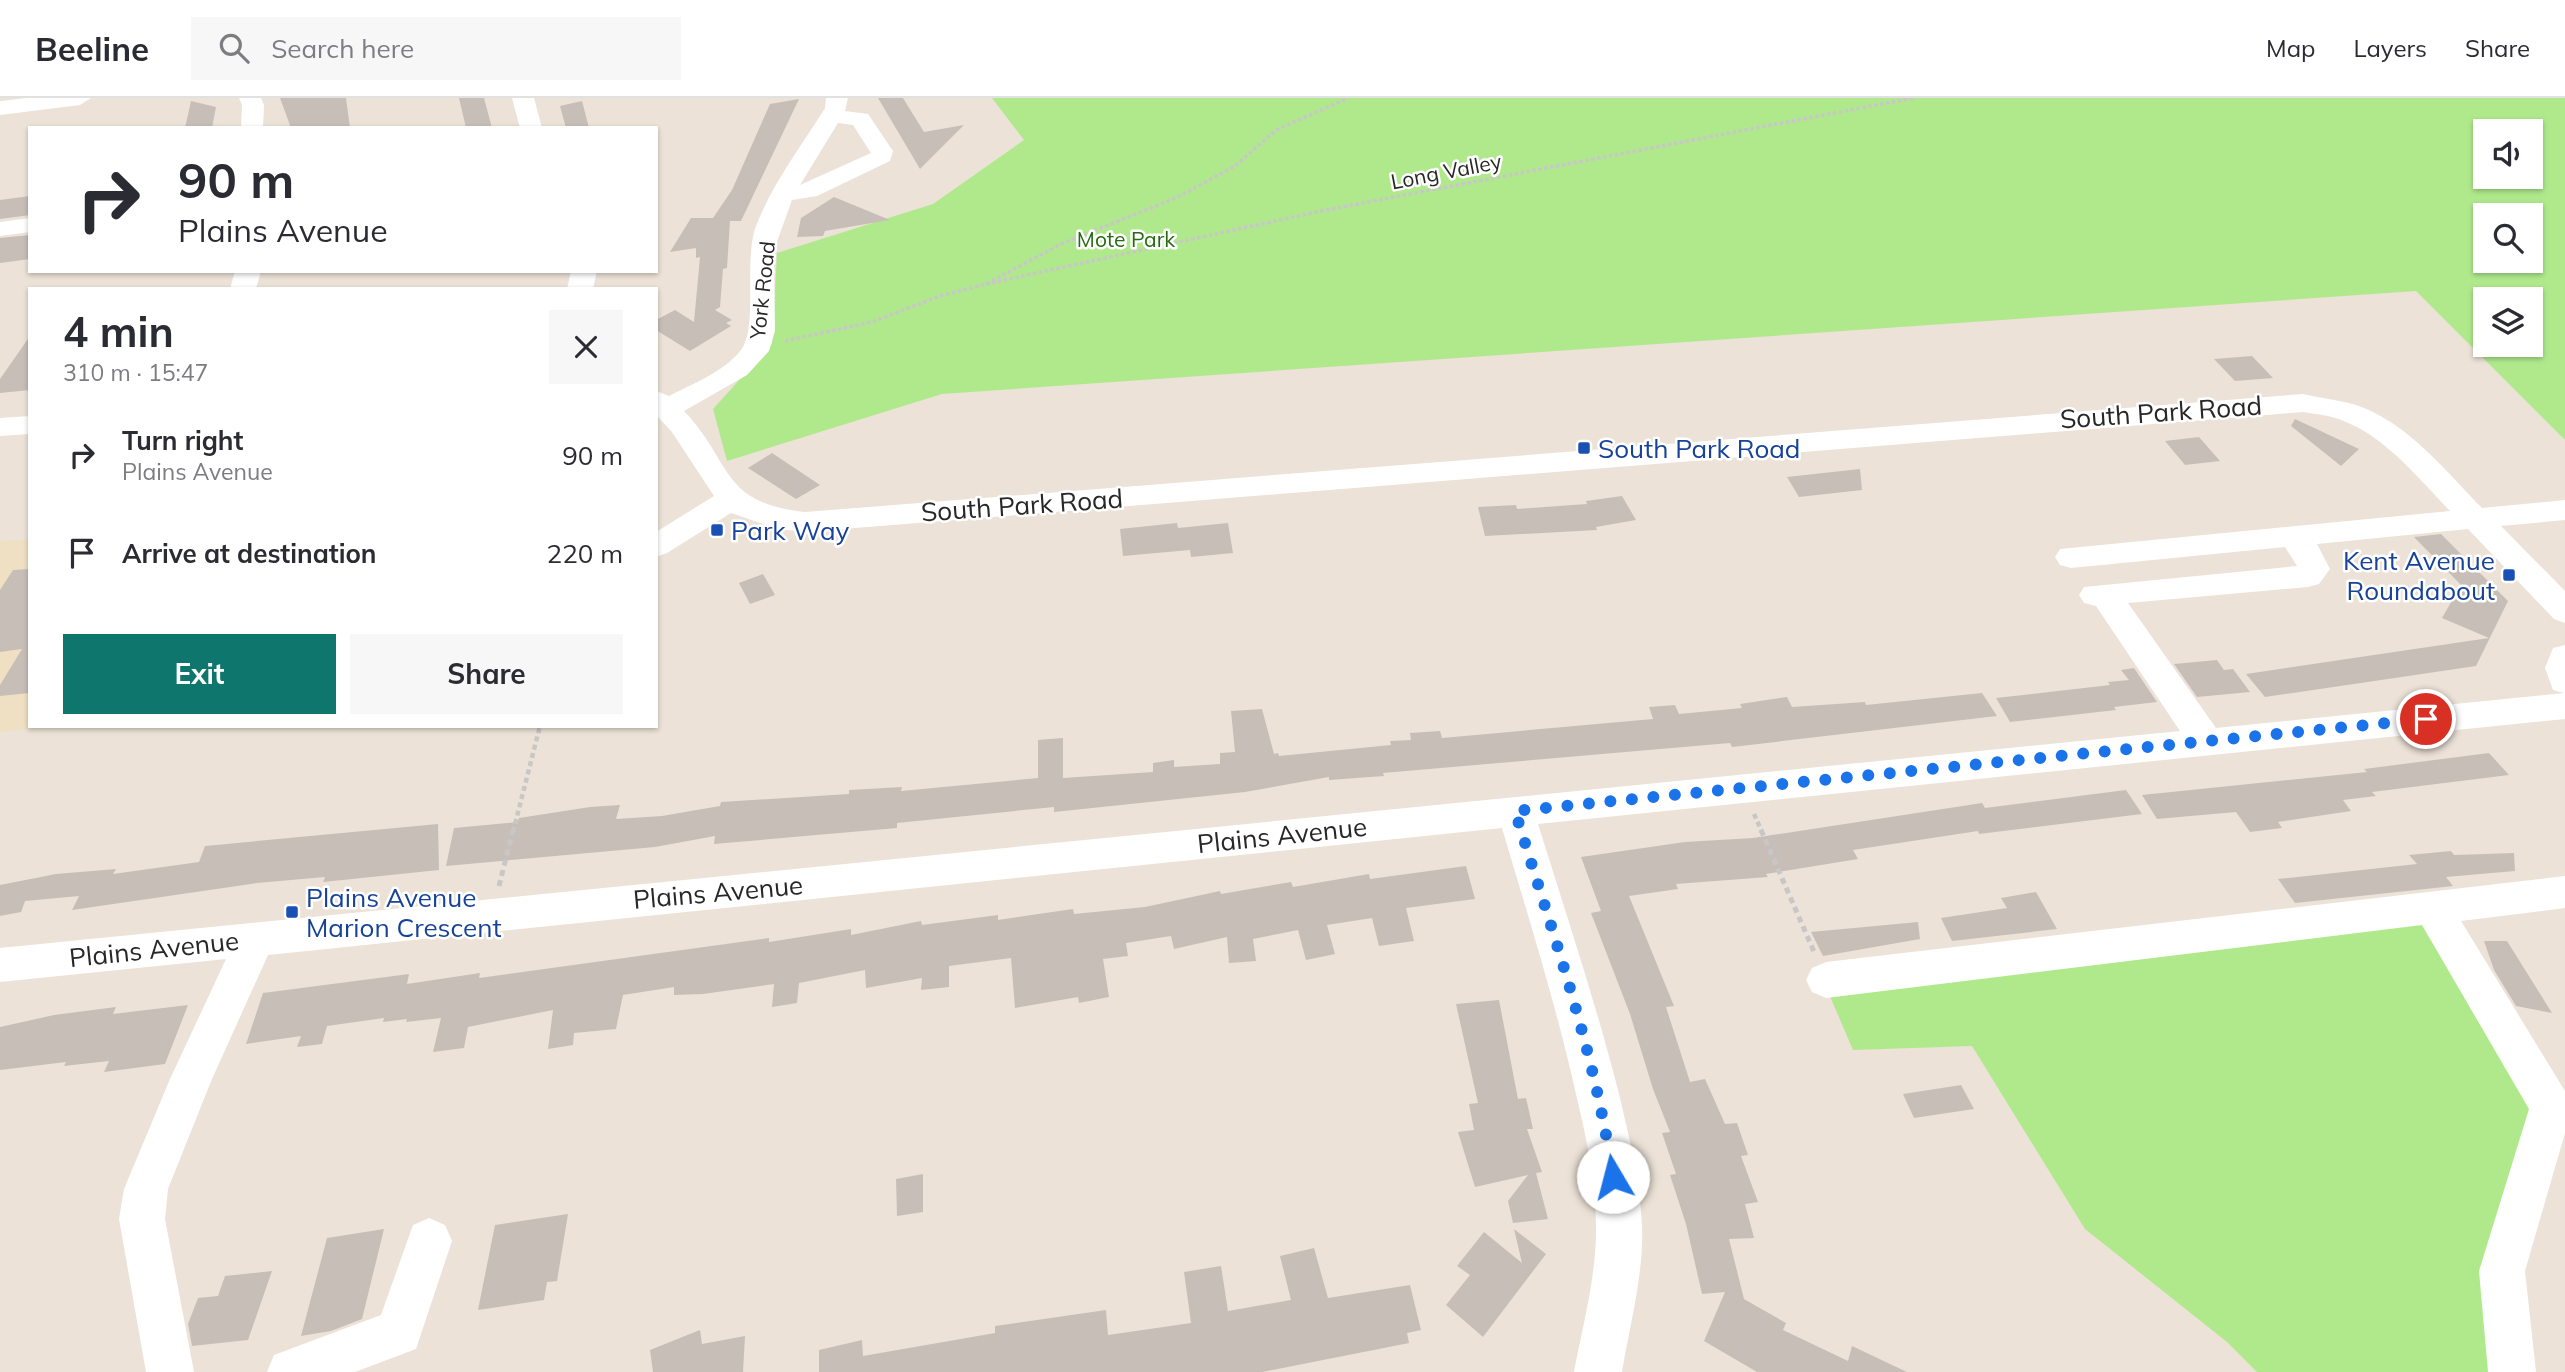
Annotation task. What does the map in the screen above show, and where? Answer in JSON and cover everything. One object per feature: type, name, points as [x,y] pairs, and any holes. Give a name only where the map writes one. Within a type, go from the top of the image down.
[{"type":"street","points":[[0,108],[80,98]]},
{"type":"street","points":[[250,98],[253,105],[252,126]]},
{"type":"street","points":[[523,98],[530,126]]},
{"type":"street","points":[[784,194],[809,191],[882,156],[882,150],[860,119],[834,107]]},
{"type":"street","name":"York Road","points":[[661,404],[729,372],[748,358],[759,344],[763,318],[759,294],[762,249],[784,194],[834,107]]},
{"type":"street","points":[[0,229],[28,225]]},
{"type":"street","name":"South Park Road","points":[[1636,455],[2303,403],[2348,412],[2392,435],[2565,611]]},
{"type":"street","name":"South Park Road","points":[[661,404],[682,425],[716,482],[731,499],[767,518],[805,522],[1443,470]]},
{"type":"street","points":[[0,427],[28,425]]},
{"type":"street","points":[[1630,438],[1636,455],[1646,477],[1451,492],[1439,453],[1630,438]]},
{"type":"street","points":[[658,545],[731,499]]},
{"type":"street","points":[[2071,557],[2565,510]]},
{"type":"street","points":[[2204,740],[2100,594],[2308,576],[2314,569],[2311,558],[2291,535]]},
{"type":"street","points":[[2565,657],[2562,668],[2565,681]]},
{"type":"street","name":"Plains Avenue","points":[[0,965],[1742,786],[2565,706]]},
{"type":"street","points":[[1515,811],[1585,1042],[1606,1131],[1619,1225],[1605,1369]]},
{"type":"street","points":[[1826,980],[2565,892]]},
{"type":"street","points":[[2433,909],[2551,1107],[2501,1271],[2512,1372]]},
{"type":"street","points":[[170,1372],[142,1219],[146,1189],[191,1079],[256,938]]},
{"type":"street","points":[[291,1372],[399,1332],[429,1241]]},
{"type":"path","points":[[759,344],[872,322],[940,296],[986,284],[1061,244],[1178,197],[1235,166],[1276,130],[1348,98]]},
{"type":"path","name":"Long Valley","points":[[986,284],[1321,211],[1913,98]]},
{"type":"path","points":[[491,913],[539,728]]},
{"type":"path","points":[[1742,786],[1826,980]]},
{"type":"shaded area","points":[[28,539],[28,728],[43,728],[0,732],[0,541]]},
{"type":"green space","name":"Mote Park","points":[[992,98],[2565,98],[2565,440],[2482,357],[2543,357],[2543,287],[2473,287],[2473,348],[2416,291],[942,394],[727,461],[713,409],[772,344],[777,253],[933,204],[1024,140]]},
{"type":"green space","points":[[2425,920],[2545,1106],[2517,1208],[2519,1372],[2257,1372],[2227,1342],[2085,1229],[1972,1046],[1853,1050],[1829,994]]},
{"type":"building","points":[[280,98],[346,98],[350,126],[290,126]]},
{"type":"building","points":[[459,98],[484,98],[491,126],[466,126]]},
{"type":"building","points":[[878,98],[903,98],[924,132],[964,125],[920,169]]},
{"type":"building","points":[[799,99],[741,221],[730,221],[727,268],[723,269],[720,307],[715,310],[732,320],[726,323],[731,326],[690,351],[658,331],[658,319],[675,310],[694,322],[700,257],[696,258],[696,248],[670,252],[691,218],[713,218],[732,190],[770,104]]},
{"type":"building","points":[[191,101],[216,107],[212,126],[185,126]]},
{"type":"building","points":[[582,101],[588,126],[565,126],[560,106]]},
{"type":"building","points":[[28,196],[28,215],[0,219],[0,200]]},
{"type":"building","points":[[834,197],[890,220],[825,231],[823,236],[797,237],[801,218]]},
{"type":"building","points":[[28,235],[28,259],[0,263],[0,238]]},
{"type":"building","points":[[28,339],[28,390],[0,393],[0,379]]},
{"type":"building","points":[[2252,356],[2273,378],[2235,381],[2214,359]]},
{"type":"building","points":[[2295,419],[2359,449],[2341,466],[2291,426]]},
{"type":"building","points":[[2199,437],[2220,461],[2185,465],[2165,441]]},
{"type":"building","points":[[772,453],[820,485],[796,499],[748,468]]},
{"type":"building","points":[[1860,469],[1862,490],[1799,497],[1787,477]]},
{"type":"building","points":[[1622,496],[1636,520],[1596,527],[1597,530],[1485,536],[1478,507],[1516,505],[1517,509],[1587,504],[1586,501]]},
{"type":"building","points":[[1177,523],[1178,528],[1228,523],[1233,553],[1191,557],[1190,550],[1123,556],[1120,529]]},
{"type":"building","points":[[2441,534],[2508,601],[2476,666],[2265,697],[2246,674],[2489,638],[2442,618],[2461,585],[2414,537]]},
{"type":"building","points":[[28,569],[28,693],[0,696],[0,685],[22,649],[0,652],[0,590],[13,570]]},
{"type":"building","points":[[763,574],[775,595],[750,604],[739,583]]},
{"type":"building","points":[[2217,660],[2224,670],[2233,669],[2250,692],[2197,697],[2174,664]]},
{"type":"building","points":[[2134,668],[2157,702],[2114,707],[2116,710],[2010,722],[1996,698],[2110,685],[2108,682],[2129,680],[2121,670]]},
{"type":"building","points":[[1982,693],[1997,716],[1732,747],[1730,743],[1383,773],[1384,776],[1329,780],[1329,777],[1245,792],[1054,812],[1054,807],[897,823],[897,828],[714,844],[715,836],[655,847],[446,866],[454,828],[518,822],[519,818],[590,807],[620,805],[616,819],[662,816],[720,806],[721,802],[849,794],[849,790],[902,787],[901,791],[1038,778],[1038,740],[1063,738],[1063,778],[1153,772],[1153,763],[1174,760],[1174,767],[1220,764],[1220,753],[1235,752],[1231,711],[1262,709],[1274,754],[1278,753],[1279,756],[1391,745],[1390,741],[1411,740],[1410,733],[1440,731],[1442,738],[1653,719],[1649,707],[1675,705],[1679,714],[1742,708],[1740,704],[1787,697],[1792,707],[1865,702],[1866,705]]},
{"type":"building","points":[[2489,753],[2509,775],[2372,792],[2376,796],[2343,800],[2351,811],[2278,822],[2282,828],[2250,832],[2236,812],[2157,819],[2142,795],[2367,772],[2364,769]]},
{"type":"building","points":[[2126,790],[2142,814],[1979,834],[1978,831],[1853,850],[1858,859],[1766,874],[1768,877],[1676,884],[1678,889],[1629,896],[1674,1006],[1666,1007],[1690,1082],[1705,1079],[1725,1124],[1737,1123],[1748,1155],[1741,1156],[1758,1202],[1745,1204],[1754,1238],[1729,1239],[1744,1299],[1786,1323],[1783,1330],[1848,1361],[1852,1346],[1907,1372],[1757,1372],[1704,1341],[1725,1292],[1702,1294],[1686,1224],[1670,1175],[1676,1174],[1662,1133],[1670,1132],[1653,1089],[1630,1014],[1591,913],[1601,911],[1581,857],[1685,842],[1753,838],[1982,803],[1985,808]]},
{"type":"building","points":[[438,824],[439,870],[323,882],[325,877],[257,883],[72,910],[79,896],[25,901],[21,912],[0,916],[0,885],[56,874],[116,869],[113,874],[199,862],[205,846]]},
{"type":"building","points":[[2451,851],[2454,855],[2514,853],[2515,871],[2446,877],[2453,886],[2295,903],[2278,879],[2417,864],[2409,855]]},
{"type":"building","points":[[1466,866],[1475,899],[1406,908],[1414,941],[1379,946],[1372,918],[1327,925],[1335,954],[1306,960],[1298,930],[1253,939],[1256,961],[1229,963],[1227,937],[1174,949],[1171,936],[1126,943],[1128,956],[1103,959],[1109,997],[1079,1003],[1078,997],[1015,1008],[1011,958],[949,966],[949,987],[921,990],[922,978],[866,988],[865,970],[799,983],[797,1003],[772,1007],[774,984],[703,994],[674,995],[674,987],[623,995],[616,1029],[574,1033],[573,1045],[548,1049],[553,1010],[468,1027],[464,1048],[433,1052],[441,1018],[383,1022],[384,1018],[327,1026],[322,1044],[297,1047],[301,1036],[246,1044],[263,993],[409,974],[407,984],[480,973],[479,978],[769,938],[769,942],[851,929],[851,935],[921,921],[922,925],[998,915],[998,920],[1073,909],[1074,914],[1145,907],[1220,891],[1221,894],[1291,882],[1293,887],[1369,874],[1370,879]]},
{"type":"building","points":[[2036,892],[2057,929],[1952,941],[1941,918],[2007,908],[2001,898]]},
{"type":"building","points":[[1918,922],[1920,939],[1823,956],[1811,932]]},
{"type":"building","points":[[2484,941],[2507,941],[2552,1013],[2516,1006],[2494,970]]},
{"type":"building","points":[[1499,1000],[1518,1099],[1526,1098],[1533,1129],[1527,1129],[1542,1172],[1536,1173],[1548,1219],[1513,1223],[1508,1201],[1528,1175],[1475,1187],[1458,1132],[1474,1130],[1469,1104],[1478,1103],[1456,1004]]},
{"type":"building","points":[[188,1005],[165,1064],[104,1072],[109,1061],[64,1066],[66,1062],[0,1070],[0,1027],[54,1015],[116,1007],[113,1014]]},
{"type":"building","points":[[1961,1085],[1974,1109],[1914,1118],[1903,1094]]},
{"type":"building","points":[[923,1174],[923,1212],[897,1216],[896,1179]]},
{"type":"building","points":[[568,1214],[557,1281],[547,1282],[544,1300],[478,1310],[495,1225]]},
{"type":"building","points":[[384,1229],[362,1319],[331,1331],[301,1336],[327,1238]]},
{"type":"building","points":[[1514,1229],[1546,1254],[1483,1337],[1446,1305],[1470,1275],[1457,1266],[1484,1232],[1522,1263]]},
{"type":"building","points":[[1314,1248],[1328,1298],[1410,1285],[1421,1330],[1407,1333],[1409,1343],[1262,1372],[819,1372],[819,1350],[862,1340],[863,1356],[995,1333],[995,1326],[1106,1310],[1108,1335],[1191,1323],[1184,1272],[1221,1266],[1228,1311],[1291,1300],[1280,1256]]},
{"type":"building","points":[[272,1271],[248,1340],[192,1346],[188,1324],[198,1298],[218,1296],[225,1276]]},
{"type":"building","points":[[700,1330],[702,1344],[745,1336],[743,1372],[653,1372],[650,1350]]},
{"type":"place","name":"South Park Road","points":[[1584,448]]},
{"type":"place","name":"Park Way","points":[[717,530]]},
{"type":"place","name":"Kent Avenue Roundabout","points":[[2509,575]]},
{"type":"place","name":"Plains Avenue Marion Crescent","points":[[292,912]]},
{"type":"route","points":[[1613,1177],[1606,1131],[1585,1042],[1515,811],[2426,719]]}]
